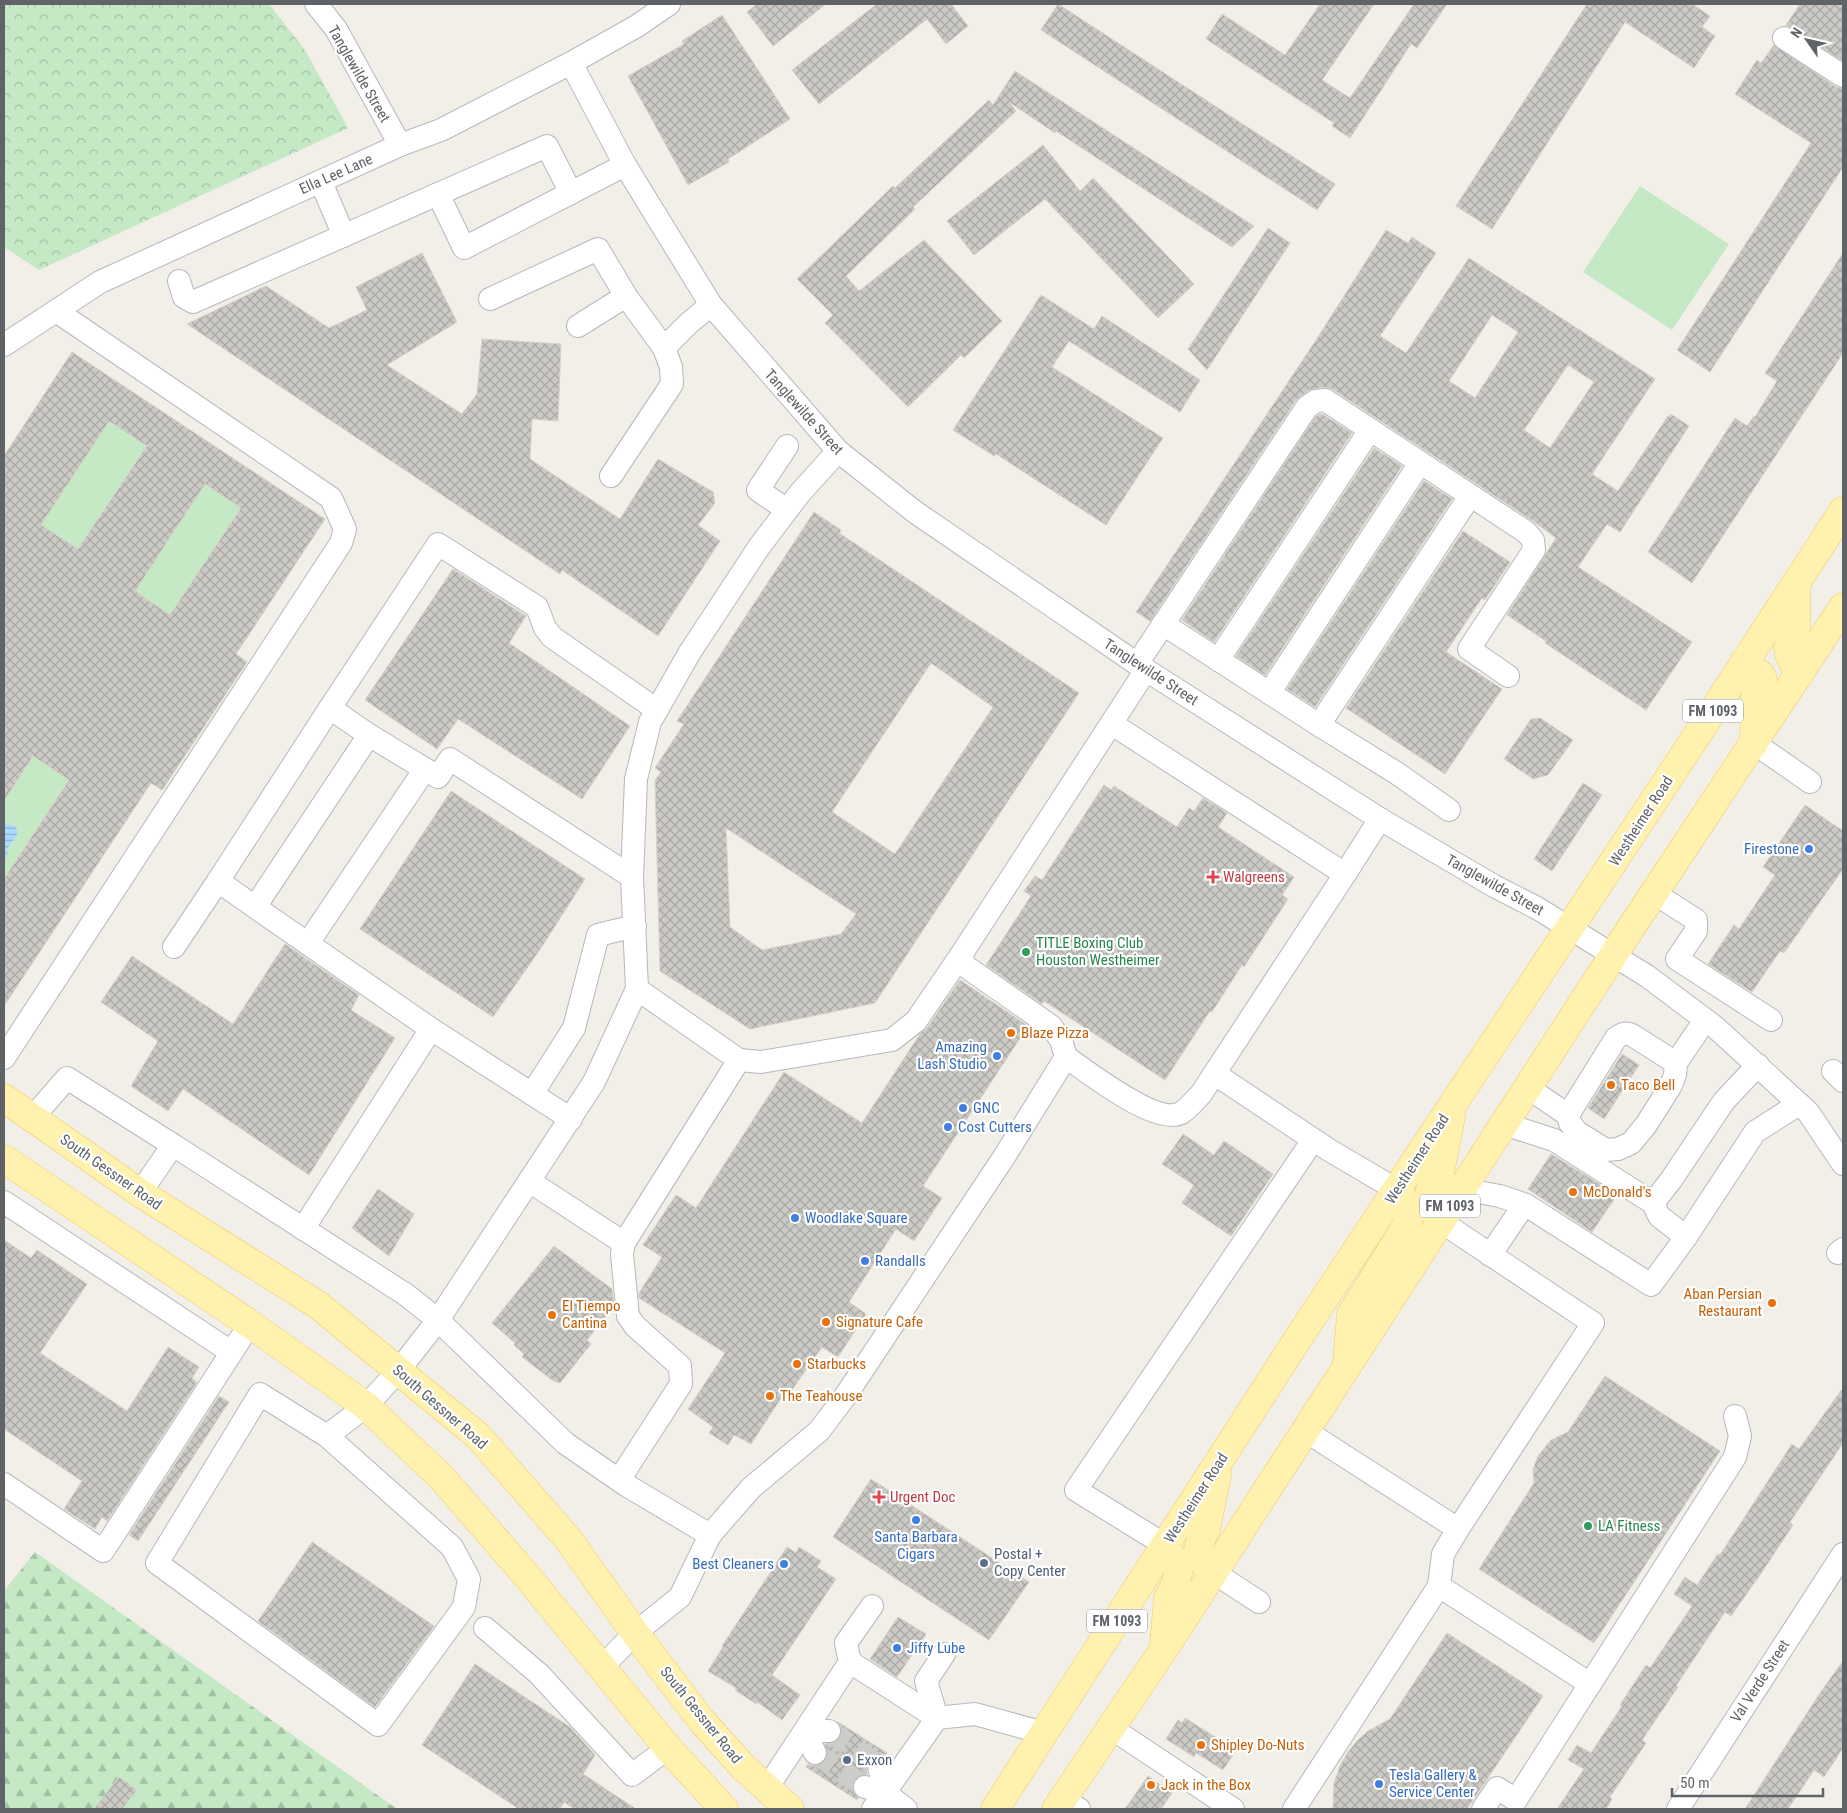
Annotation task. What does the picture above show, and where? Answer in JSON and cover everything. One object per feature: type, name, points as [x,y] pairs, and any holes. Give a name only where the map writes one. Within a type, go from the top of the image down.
[{"type":"main road","name":"Westheimer Road","points":[[995,1809],[1306,1326],[1843,511]]},
{"type":"main road","points":[[1796,583],[1796,628],[1788,647],[1798,675]]},
{"type":"main road","name":"FM 1093","points":[[1066,1806],[1111,1728],[1164,1649],[1304,1430],[1613,955],[1843,607]]},
{"type":"main road","points":[[1744,662],[1764,679],[1755,697],[1754,743]]},
{"type":"main road","name":"South Gessner Road","points":[[4,1098],[140,1193],[318,1306],[478,1436],[568,1539],[635,1633],[701,1720],[744,1768],[790,1809]]},
{"type":"main road","points":[[1440,1221],[1430,1207],[1428,1198],[1431,1187],[1440,1173],[1452,1105]]},
{"type":"main road","points":[[4,1159],[240,1338],[366,1406],[442,1478],[526,1575],[668,1748],[724,1809]]},
{"type":"main road","points":[[1347,1364],[1351,1315],[1407,1224],[1410,1216],[1409,1208],[1397,1190]]},
{"type":"main road","points":[[1213,1572],[1201,1560],[1198,1550],[1200,1539],[1206,1530],[1220,1459]]},
{"type":"main road","points":[[1164,1649],[1168,1598],[1176,1583],[1178,1573],[1176,1563],[1165,1545]]},
{"type":"street","name":"Tanglewilde Street","points":[[316,4],[336,29],[400,145]]},
{"type":"street","name":"Ella Lee Lane","points":[[4,345],[100,282],[400,145],[441,130],[571,63],[637,26],[669,4]]},
{"type":"street","points":[[1784,38],[1843,76]]},
{"type":"street","name":"Tanglewilde Street","points":[[571,63],[625,165],[711,305],[838,452],[915,512],[1141,667],[1380,819],[1494,886],[1537,908],[1658,984],[1705,1020],[1758,1065],[1808,1112],[1843,1164]]},
{"type":"street","points":[[179,281],[184,297],[193,302],[546,146],[571,193]]},
{"type":"street","points":[[438,194],[464,248],[625,165]]},
{"type":"street","points":[[321,182],[344,236]]},
{"type":"street","points":[[490,299],[598,249],[626,296],[664,348],[671,367],[672,384],[611,476]]},
{"type":"street","points":[[578,326],[626,296]]},
{"type":"street","points":[[664,348],[689,323],[711,305]]},
{"type":"street","points":[[4,1058],[341,543],[345,529],[331,498],[56,311]]},
{"type":"street","points":[[638,989],[739,1060],[760,1062],[892,1040],[916,1021],[1112,724],[1163,624],[1307,407],[1316,401],[1325,400],[1526,532],[1533,540],[1534,550],[1468,649],[1508,676]]},
{"type":"street","points":[[1218,660],[1370,430]]},
{"type":"street","points":[[786,446],[758,490],[787,510]]},
{"type":"street","points":[[327,1436],[366,1406],[399,1370],[438,1320],[594,1082],[638,989],[632,878],[636,779],[650,722],[690,652],[759,547],[800,493],[838,452]]},
{"type":"street","points":[[1269,692],[1420,463]]},
{"type":"street","points":[[1319,725],[1470,496]]},
{"type":"street","points":[[174,947],[438,544],[536,608],[545,628],[552,637],[657,710]]},
{"type":"street","points":[[1163,624],[1398,774],[1448,810]]},
{"type":"street","points":[[330,708],[369,735],[438,777],[450,759],[632,878]]},
{"type":"street","points":[[1112,724],[1345,874]]},
{"type":"street","points":[[255,907],[369,735]]},
{"type":"street","points":[[1754,743],[1810,782]]},
{"type":"street","points":[[308,943],[425,769]]},
{"type":"street","points":[[961,955],[965,966],[1051,1026],[1062,1040],[1066,1057],[1141,1108],[1163,1115],[1181,1114],[1201,1094],[1215,1074],[1380,819]]},
{"type":"street","points":[[218,881],[431,1029],[570,1119]]},
{"type":"street","points":[[1654,893],[1696,920],[1696,931],[1658,984]]},
{"type":"street","points":[[532,1094],[574,1028],[598,935],[635,926]]},
{"type":"street","points":[[1677,960],[1771,1020]]},
{"type":"street","points":[[1528,1088],[1568,1115],[1570,1123],[1577,1132],[1606,1150],[1618,1149],[1631,1143],[1646,1125],[1670,1088],[1675,1075],[1676,1063],[1705,1020]]},
{"type":"street","points":[[304,1229],[431,1029]]},
{"type":"street","points":[[1568,1115],[1616,1038],[1622,1034],[1632,1034],[1676,1063]]},
{"type":"street","points":[[601,1668],[635,1633],[680,1597],[710,1536],[751,1488],[819,1431],[844,1398],[1004,1157],[1066,1057]]},
{"type":"street","points":[[619,1480],[681,1384],[680,1366],[635,1326],[628,1316],[622,1254],[624,1243],[739,1060]]},
{"type":"street","points":[[1653,1204],[1724,1101],[1758,1065]]},
{"type":"street","points":[[1215,1074],[1313,1140],[1397,1190]]},
{"type":"street","points":[[33,1117],[67,1078],[405,1294],[438,1320],[565,1443],[619,1480],[710,1536]]},
{"type":"street","points":[[1461,1189],[1500,1196],[1524,1205],[1651,1285],[1686,1237],[1755,1132],[1799,1104]]},
{"type":"street","points":[[1504,1124],[1554,1140],[1653,1204],[1659,1216],[1686,1237]]},
{"type":"street","points":[[1165,1545],[1076,1490],[1313,1140]]},
{"type":"street","points":[[140,1193],[173,1145]]},
{"type":"street","points":[[529,1181],[624,1243]]},
{"type":"street","points":[[4,1202],[240,1338],[103,1551],[4,1484]]},
{"type":"street","points":[[1490,1255],[1524,1205]]},
{"type":"street","points":[[1294,1809],[1439,1586],[1444,1554],[1458,1529],[1593,1323],[1440,1221]]},
{"type":"street","points":[[260,1394],[327,1436],[452,1547],[469,1579],[464,1608],[378,1725],[157,1563],[260,1394]]},
{"type":"street","points":[[1483,1809],[1497,1788],[1516,1800],[1734,1457],[1740,1436],[1735,1416]]},
{"type":"street","points":[[1304,1430],[1458,1529]]},
{"type":"street","name":"Val Verde Street","points":[[1678,1809],[1843,1554]]},
{"type":"street","points":[[1213,1572],[1260,1602]]},
{"type":"street","points":[[1439,1586],[1590,1684]]},
{"type":"street","points":[[872,1606],[846,1644],[850,1662],[937,1718],[976,1714],[1044,1733]]},
{"type":"street","points":[[485,1628],[539,1674],[632,1775],[668,1748]]},
{"type":"street","points":[[937,1718],[926,1681],[944,1654]]},
{"type":"street","points":[[767,1788],[850,1662]]},
{"type":"street","points":[[874,1796],[937,1718]]},
{"type":"street","points":[[1111,1728],[1233,1809]]},
{"type":"street","points":[[805,1731],[829,1731]]},
{"type":"street","points":[[805,1731],[815,1753]]},
{"type":"street","points":[[874,1796],[879,1766]]},
{"type":"street","points":[[874,1796],[906,1809]]},
{"type":"green space","points":[[4,4],[269,4],[305,50],[348,128],[39,270],[4,247]]},
{"type":"green space","points":[[1640,186],[1729,244],[1672,330],[1583,272]]},
{"type":"green space","points":[[109,421],[147,446],[78,549],[41,525]]},
{"type":"green space","points":[[205,484],[241,508],[170,615],[135,591]]},
{"type":"green space","points":[[33,756],[69,780],[4,879],[4,801]]},
{"type":"green space","points":[[35,1552],[397,1809],[4,1809],[4,1591]]},
{"type":"water","points":[[6,824],[15,826],[18,833],[6,851],[8,853],[4,863],[4,827]]},
{"type":"building","points":[[757,4],[826,4],[773,46],[747,12]]},
{"type":"building","points":[[877,4],[951,4],[968,26],[946,44],[927,19],[819,104],[792,70]]},
{"type":"building","points":[[1058,4],[1335,184],[1317,210],[1041,30]]},
{"type":"building","points":[[1320,4],[1374,4],[1322,80],[1350,98],[1414,4],[1447,4],[1417,48],[1411,44],[1350,138],[1332,126],[1334,123],[1206,39],[1222,14],[1285,55]]},
{"type":"building","points":[[1587,4],[1692,4],[1710,16],[1702,27],[1715,36],[1694,68],[1625,22],[1492,229],[1456,206]]},
{"type":"building","points":[[1800,4],[1843,4],[1843,61],[1786,25]]},
{"type":"building","points":[[722,15],[790,119],[728,159],[729,162],[688,185],[628,76],[684,44],[682,41]]},
{"type":"building","points":[[1774,45],[1836,87],[1843,89],[1843,167],[1710,372],[1677,350],[1811,143],[1735,94],[1757,60],[1761,63]]},
{"type":"building","points":[[1015,71],[1254,226],[1232,247],[1009,102],[1016,111],[913,207],[915,209],[846,276],[859,291],[924,240],[1002,321],[964,358],[961,355],[908,407],[825,323],[833,315],[797,279],[893,186],[895,188],[989,100],[993,105]]},
{"type":"building","points":[[1043,145],[1080,191],[1093,178],[1194,284],[1158,318],[1045,199],[974,255],[947,221]]},
{"type":"building","points":[[1268,228],[1290,243],[1207,370],[1188,349]]},
{"type":"building","points":[[1386,230],[1408,243],[1412,237],[1436,253],[1380,336],[1406,353],[1469,258],[1655,379],[1592,474],[1618,491],[1668,416],[1671,414],[1689,426],[1620,532],[1607,524],[1578,567],[1692,642],[1646,710],[1545,643],[1546,641],[1507,615],[1556,538],[1332,389],[1324,387],[1309,390],[1296,400],[1150,621],[1136,612],[1318,337]],"holes":[[[1492,315],[1518,332],[1475,398],[1449,381]],[[1568,365],[1594,382],[1550,448],[1524,430]]]},
{"type":"building","points":[[422,253],[457,322],[387,365],[462,414],[477,394],[482,339],[561,344],[558,421],[532,419],[530,459],[620,519],[658,459],[713,492],[715,503],[698,525],[720,541],[658,636],[562,570],[560,574],[187,324],[266,286],[329,328],[367,310],[356,287]]},
{"type":"building","points":[[1843,253],[1843,353],[1692,583],[1648,552],[1735,418],[1747,426],[1755,417],[1777,381],[1765,373]]},
{"type":"building","points":[[1041,295],[1094,329],[1102,316],[1200,380],[1180,412],[1069,341],[1052,367],[1163,438],[1106,525],[996,454],[994,456],[953,430]]},
{"type":"building","points":[[72,352],[325,519],[236,654],[247,662],[162,790],[151,783],[4,1006],[4,879],[69,780],[33,756],[4,801],[4,456]],"holes":[[[109,421],[147,446],[78,549],[41,525]],[[205,484],[241,508],[170,615],[135,591]]]},
{"type":"building","points":[[1322,414],[1352,433],[1214,642],[1182,620],[1316,416]]},
{"type":"building","points":[[1374,448],[1402,466],[1265,675],[1236,656]]},
{"type":"building","points":[[1424,481],[1452,499],[1315,707],[1287,689]]},
{"type":"building","points":[[814,512],[841,530],[839,533],[1079,693],[875,1003],[750,1029],[660,971],[655,780],[661,772],[655,768],[684,724],[677,721]],"holes":[[[931,663],[993,707],[895,854],[832,812]],[[726,828],[856,914],[841,934],[762,950],[730,927]]]},
{"type":"building","points":[[1463,531],[1510,562],[1485,600],[1482,598],[1446,652],[1502,689],[1445,774],[1346,708]]},
{"type":"building","points":[[453,569],[526,616],[509,643],[630,726],[582,799],[458,719],[437,749],[365,700]]},
{"type":"building","points":[[1540,718],[1573,740],[1548,775],[1533,779],[1504,759],[1531,719]]},
{"type":"building","points":[[1583,783],[1602,795],[1552,871],[1534,859]]},
{"type":"building","points":[[1104,785],[1111,790],[1114,786],[1177,827],[1189,808],[1194,811],[1203,798],[1227,813],[1218,827],[1294,877],[1282,895],[1288,899],[1244,967],[1242,965],[1165,1080],[1044,1001],[1042,1004],[986,965],[1031,896],[1024,891],[1035,876],[1042,880]]},
{"type":"building","points":[[451,791],[585,879],[543,945],[493,1017],[360,929]]},
{"type":"building","points":[[1805,805],[1843,831],[1843,869],[1784,953],[1780,951],[1752,992],[1708,964],[1734,925],[1739,929],[1775,875],[1763,867]]},
{"type":"building","points":[[285,944],[359,995],[351,1010],[395,1038],[309,1175],[183,1089],[168,1111],[131,1086],[158,1041],[101,1002],[132,956],[233,1024]]},
{"type":"building","name":"Woodlake Square","points":[[960,980],[1028,1026],[923,1186],[942,1198],[914,1241],[896,1229],[849,1302],[866,1314],[838,1357],[822,1347],[789,1394],[785,1392],[751,1444],[734,1435],[728,1445],[709,1433],[713,1427],[688,1409],[725,1353],[639,1298],[639,1293],[662,1257],[643,1245],[676,1195],[696,1208],[784,1072],[862,1123],[920,1034],[927,1028]]},
{"type":"building","name":"Taco Bell","points":[[1622,1054],[1639,1065],[1604,1119],[1588,1108]]},
{"type":"building","points":[[1183,1134],[1214,1155],[1224,1141],[1273,1174],[1231,1236],[1182,1203],[1194,1185],[1162,1164]]},
{"type":"building","name":"McDonald's","points":[[1551,1154],[1617,1195],[1592,1232],[1528,1189]]},
{"type":"building","points":[[378,1189],[414,1214],[389,1256],[352,1228]]},
{"type":"building","points":[[4,1240],[31,1258],[37,1250],[87,1284],[40,1353],[127,1411],[168,1347],[199,1367],[192,1378],[197,1382],[107,1521],[102,1517],[95,1529],[64,1509],[82,1481],[4,1429]]},
{"type":"building","name":"El Tiempo Cantina","points":[[554,1246],[612,1289],[614,1306],[587,1340],[591,1344],[560,1383],[552,1380],[522,1357],[524,1354],[514,1345],[515,1343],[492,1323]]},
{"type":"building","name":"LA Fitness","points":[[1605,1376],[1720,1451],[1594,1643],[1479,1569],[1534,1483],[1533,1469],[1538,1456],[1551,1440],[1568,1432]]},
{"type":"building","points":[[1843,1388],[1843,1443],[1790,1522],[1793,1525],[1762,1572],[1731,1616],[1725,1612],[1676,1686],[1678,1687],[1642,1740],[1646,1743],[1610,1797],[1612,1799],[1606,1809],[1557,1809],[1584,1769],[1568,1760],[1577,1745],[1591,1753],[1646,1665],[1650,1668],[1692,1606],[1674,1594],[1685,1577],[1697,1585],[1718,1554],[1720,1555],[1792,1444],[1799,1449]]},
{"type":"building","points":[[219,1396],[229,1402],[138,1541],[129,1535]]},
{"type":"building","points":[[871,1479],[1029,1582],[989,1640],[833,1537]]},
{"type":"building","points":[[312,1542],[434,1626],[375,1707],[258,1621]]},
{"type":"building","points":[[787,1547],[796,1553],[799,1547],[821,1561],[817,1567],[836,1579],[772,1675],[800,1695],[782,1720],[708,1671],[722,1646]]},
{"type":"building","name":"Jiffy Lube","points":[[898,1617],[926,1634],[897,1677],[870,1659]]},
{"type":"building","points":[[1447,1633],[1543,1696],[1467,1809],[1333,1809],[1334,1783],[1340,1766],[1348,1752],[1368,1731],[1390,1719]]},
{"type":"building","points":[[1843,1661],[1843,1748],[1824,1777],[1814,1770],[1788,1809],[1745,1809],[1822,1690]]},
{"type":"building","points":[[475,1664],[570,1727],[595,1755],[583,1774],[636,1809],[574,1809],[564,1802],[560,1809],[519,1809],[422,1745]]},
{"type":"building","name":"Shipley Do-Nuts","points":[[1185,1718],[1236,1750],[1223,1770],[1196,1753],[1194,1757],[1166,1739],[1178,1720],[1182,1723]]},
{"type":"building","name":"Exxon","points":[[838,1722],[887,1753],[886,1755],[877,1753],[871,1756],[866,1763],[867,1774],[862,1774],[856,1778],[852,1790],[858,1798],[857,1800],[806,1767],[808,1764],[813,1766],[820,1765],[826,1760],[828,1754],[825,1744],[835,1743],[841,1737],[842,1731]]},
{"type":"building","name":"Jack in the Box","points":[[1148,1776],[1172,1793],[1161,1809],[1125,1809]]},
{"type":"building","points":[[119,1777],[137,1790],[122,1809],[94,1809]]},
{"type":"tunnel","points":[[829,1731],[879,1766]]},
{"type":"tunnel","points":[[815,1753],[865,1787]]},
{"type":"place","name":"Firestone","points":[[1809,849]]},
{"type":"place","name":"Walgreens","points":[[1213,877]]},
{"type":"place","name":"TITLE Boxing Club Houston Westheimer","points":[[1026,952]]},
{"type":"place","name":"Blaze Pizza","points":[[1011,1033]]},
{"type":"place","name":"Amazing Lash Studio","points":[[997,1056]]},
{"type":"place","name":"Taco Bell","points":[[1611,1085]]},
{"type":"place","name":"GNC","points":[[963,1108]]},
{"type":"place","name":"Cost Cutters","points":[[948,1127]]},
{"type":"place","name":"McDonald's","points":[[1573,1192]]},
{"type":"place","name":"Woodlake Square","points":[[795,1218]]},
{"type":"place","name":"Randalls","points":[[865,1261]]},
{"type":"place","name":"Aban Persian Restaurant","points":[[1772,1303]]},
{"type":"place","name":"El Tiempo Cantina","points":[[552,1315]]},
{"type":"place","name":"Signature Cafe","points":[[826,1322]]},
{"type":"place","name":"Starbucks","points":[[797,1364]]},
{"type":"place","name":"The Teahouse","points":[[770,1396]]},
{"type":"place","name":"Urgent Doc","points":[[879,1497]]},
{"type":"place","name":"Santa Barbara Cigars","points":[[916,1520]]},
{"type":"place","name":"LA Fitness","points":[[1588,1526]]},
{"type":"place","name":"Postal + Copy Center","points":[[984,1563]]},
{"type":"place","name":"Best Cleaners","points":[[784,1564]]},
{"type":"place","name":"Jiffy Lube","points":[[897,1648]]},
{"type":"place","name":"Shipley Do-Nuts","points":[[1201,1745]]},
{"type":"place","name":"Exxon","points":[[847,1760]]},
{"type":"place","name":"Tesla Gallery & Service Center","points":[[1379,1784]]},
{"type":"place","name":"Jack in the Box","points":[[1151,1785]]}]
